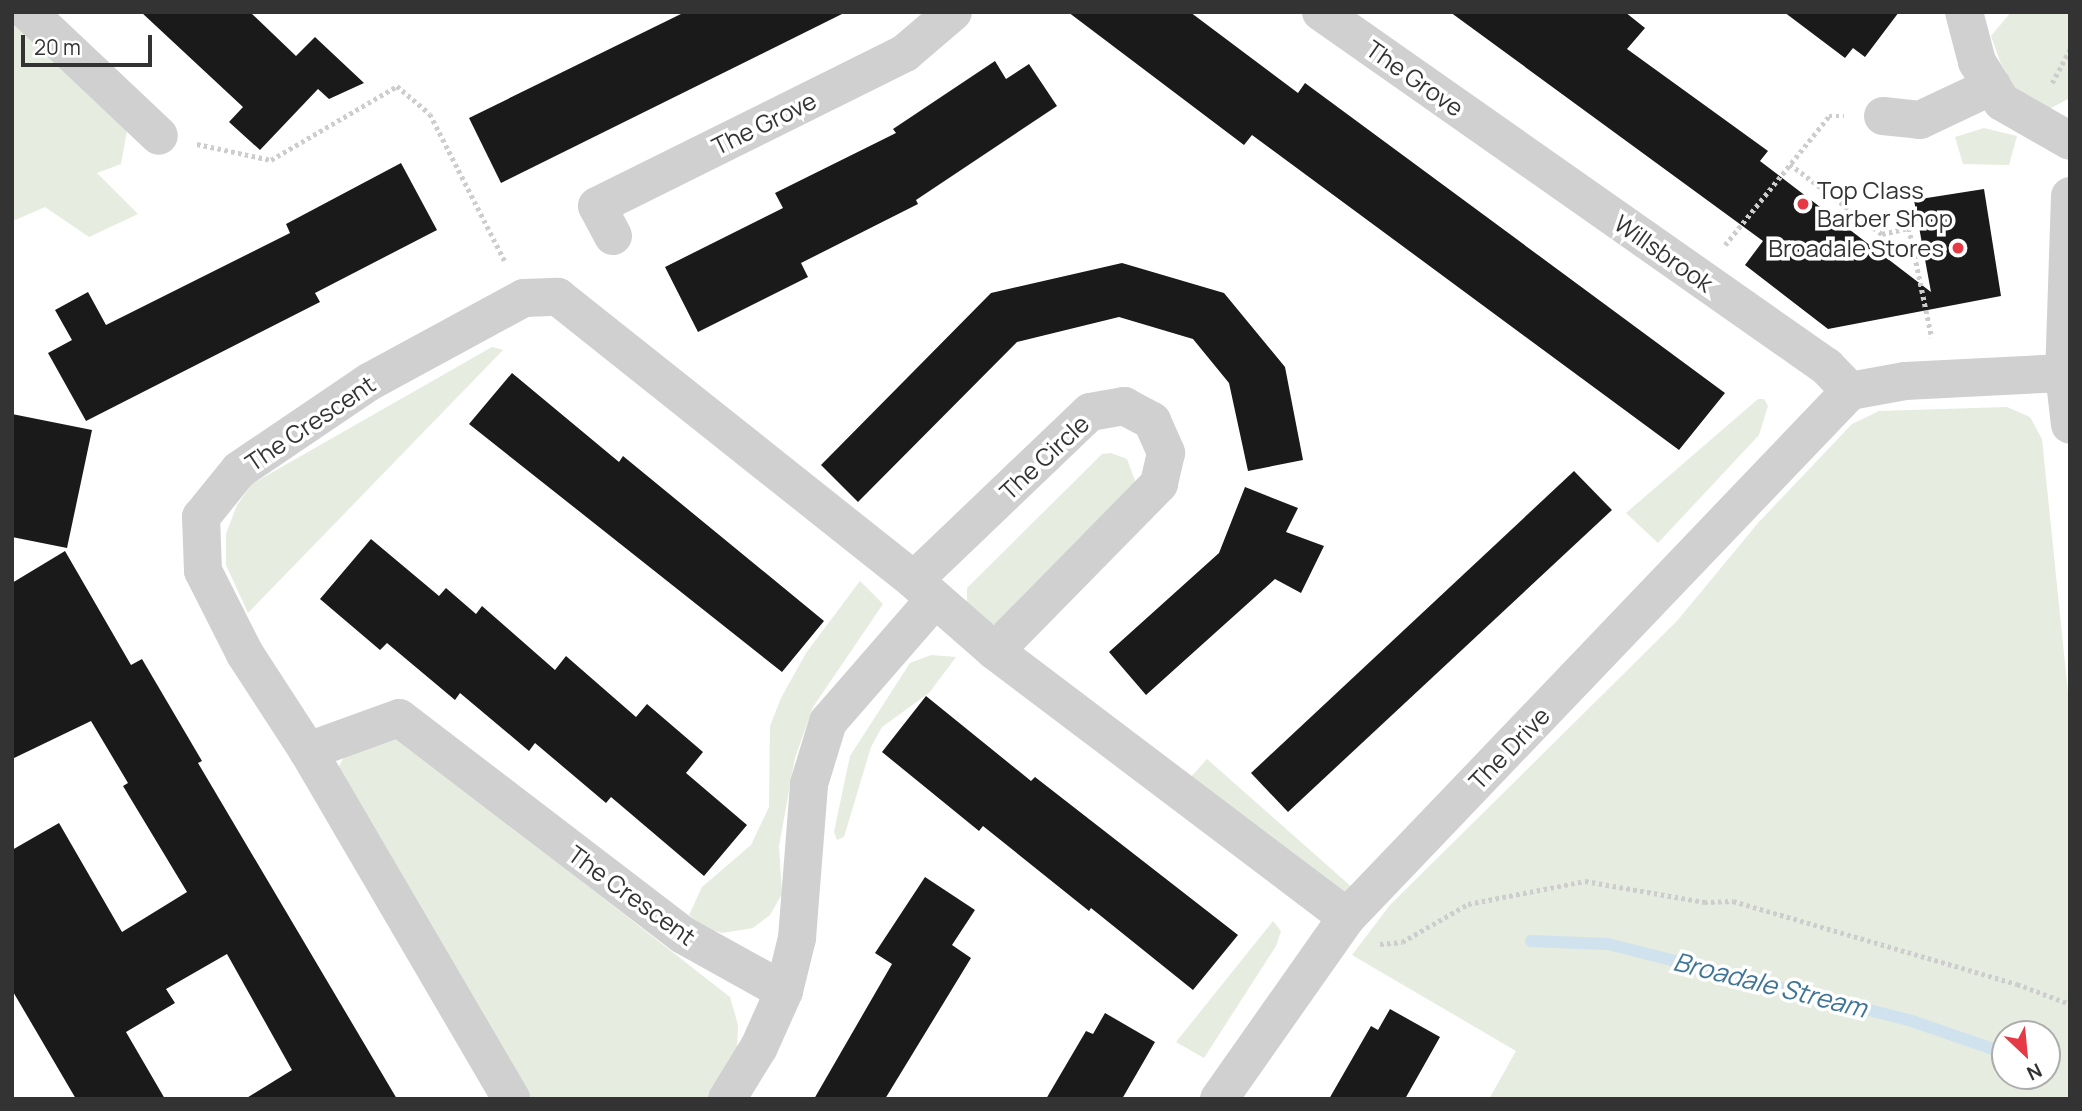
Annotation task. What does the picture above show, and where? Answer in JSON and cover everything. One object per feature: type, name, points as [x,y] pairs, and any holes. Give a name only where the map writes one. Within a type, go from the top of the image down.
[{"type":"street","points":[[28,12],[159,136]]},
{"type":"street","name":"The Grove","points":[[613,236],[597,206],[905,53],[953,12]]},
{"type":"street","name":"The Grove","points":[[1321,12],[1475,120]]},
{"type":"street","points":[[1964,12],[1977,62],[2002,102],[2070,141]]},
{"type":"street","points":[[1883,116],[1920,120],[1992,86]]},
{"type":"street","name":"Willsbrook","points":[[1475,120],[1827,367],[1837,404]]},
{"type":"street","points":[[2070,196],[2064,373],[2070,425]]},
{"type":"street","points":[[541,298],[925,589],[995,650],[1347,917]]},
{"type":"street","name":"The Crescent","points":[[511,1099],[308,751],[245,654],[203,570],[201,517],[239,470],[369,382],[541,298]]},
{"type":"street","points":[[1837,404],[1940,380],[2064,373]]},
{"type":"street","name":"The Drive","points":[[1219,1099],[1347,917],[1837,404]]},
{"type":"street","name":"The Circle","points":[[925,589],[1090,412],[1124,406],[1152,421],[1166,453],[1159,484],[995,650]]},
{"type":"street","points":[[727,1099],[759,1047],[784,991],[797,938],[808,784],[828,722],[925,589]]},
{"type":"street","name":"The Crescent","points":[[308,751],[399,718],[683,935],[784,991]]},
{"type":"path","points":[[159,136],[271,160],[397,86],[430,114],[541,298]]},
{"type":"path","points":[[1699,278],[1829,116],[1883,116]]},
{"type":"path","points":[[1790,164],[1882,234],[1909,228],[1940,380]]},
{"type":"path","points":[[1347,917],[1380,944],[1402,942],[1468,904],[1585,881],[1704,902],[1733,901],[2017,984],[2070,1004]]},
{"type":"shaded area","points":[[2011,12],[2070,12],[2070,98],[2049,109],[2026,104],[2001,64],[1991,36]]},
{"type":"shaded area","points":[[12,21],[127,131],[121,164],[97,173],[138,214],[89,237],[45,207],[15,220],[12,216]]},
{"type":"shaded area","points":[[1984,128],[2017,136],[2009,165],[1963,164],[1955,137]]},
{"type":"shaded area","points":[[492,347],[503,350],[248,613],[226,565],[226,534],[237,505],[252,484]]},
{"type":"shaded area","points":[[1758,399],[1764,399],[1768,406],[1759,435],[1658,543],[1626,513]]},
{"type":"shaded area","points":[[2007,407],[2030,417],[2042,439],[2070,712],[2070,1099],[1489,1099],[1516,1051],[1352,955],[1390,905],[1677,621],[1758,523],[1852,424],[1879,411]]},
{"type":"shaded area","points":[[1111,453],[1127,459],[1137,486],[997,624],[987,624],[967,603],[967,588],[1102,454]]},
{"type":"shaded area","points":[[860,581],[883,604],[813,707],[795,758],[779,846],[782,894],[770,915],[753,928],[722,933],[703,927],[689,915],[702,887],[751,845],[769,807],[770,726],[781,698],[806,653]]},
{"type":"shaded area","points":[[931,655],[956,657],[929,693],[882,727],[871,747],[844,837],[837,840],[834,832],[850,756],[910,663]]},
{"type":"shaded area","points":[[381,732],[406,744],[730,997],[738,1025],[737,1049],[709,1099],[532,1099],[349,790],[339,766],[348,750]]},
{"type":"shaded area","points":[[1207,759],[1354,889],[1340,896],[1190,778]]},
{"type":"shaded area","points":[[1273,921],[1281,931],[1276,946],[1204,1058],[1176,1042]]},
{"type":"building","points":[[141,12],[250,12],[296,56],[315,37],[364,83],[329,99],[318,89],[260,150],[229,122],[243,107]]},
{"type":"building","points":[[685,12],[846,12],[501,183],[469,118]]},
{"type":"building","points":[[1068,12],[1190,12],[1298,93],[1305,83],[1725,393],[1679,450],[1252,135],[1244,145]]},
{"type":"building","points":[[1450,12],[1625,12],[1645,28],[1627,49],[1768,151],[1760,161],[1931,292],[1914,200],[1984,189],[2001,296],[1828,329],[1745,265],[1763,241]]},
{"type":"building","points":[[1784,12],[1899,12],[1865,57],[1853,48],[1845,58]]},
{"type":"building","points":[[995,61],[1006,79],[1029,64],[1057,106],[916,200],[918,204],[801,263],[808,277],[698,332],[665,267],[783,208],[775,193],[896,133],[893,129]]},
{"type":"building","points":[[401,163],[437,230],[315,293],[320,302],[86,421],[48,353],[72,340],[55,310],[88,292],[106,325],[290,233],[286,224]]},
{"type":"building","points":[[1122,263],[1224,293],[1285,367],[1303,460],[1248,471],[1229,383],[1193,339],[1119,317],[1017,342],[858,502],[821,465],[991,293]]},
{"type":"building","points":[[512,373],[619,462],[623,456],[824,621],[782,672],[469,424]]},
{"type":"building","points":[[12,414],[92,430],[67,548],[12,537]]},
{"type":"building","points":[[1574,471],[1612,510],[1288,812],[1251,773]]},
{"type":"building","points":[[1245,487],[1298,508],[1286,532],[1324,546],[1301,593],[1275,579],[1146,695],[1109,652],[1219,553]]},
{"type":"building","points":[[371,539],[439,596],[446,588],[476,614],[482,606],[555,670],[566,656],[636,717],[647,704],[703,752],[686,773],[747,825],[704,876],[611,797],[606,803],[535,743],[529,751],[460,693],[455,700],[387,643],[380,650],[320,599]]},
{"type":"building","points":[[65,551],[131,665],[142,659],[202,761],[198,763],[397,1099],[245,1099],[292,1070],[227,954],[166,989],[175,1003],[126,1032],[165,1099],[76,1099],[12,990],[12,850],[59,823],[122,932],[187,892],[123,786],[128,783],[91,721],[12,759],[12,583]]},
{"type":"building","points":[[926,696],[1031,781],[1035,777],[1238,935],[1193,990],[983,826],[979,831],[882,752]]},
{"type":"building","points":[[925,877],[975,910],[952,945],[971,958],[885,1099],[814,1099],[892,964],[875,953]]},
{"type":"building","points":[[1390,1009],[1440,1037],[1405,1099],[1329,1099],[1371,1026],[1378,1030]]},
{"type":"building","points":[[1105,1013],[1155,1042],[1122,1099],[1046,1099],[1086,1031],[1093,1034]]},
{"type":"waterway","name":"Broadale Stream","points":[[1531,941],[1608,944],[1909,1020],[1991,1048]]},
{"type":"place","name":"Top Class Barber Shop","points":[[1803,204]]},
{"type":"place","name":"Broadale Stores","points":[[1958,248]]}]
